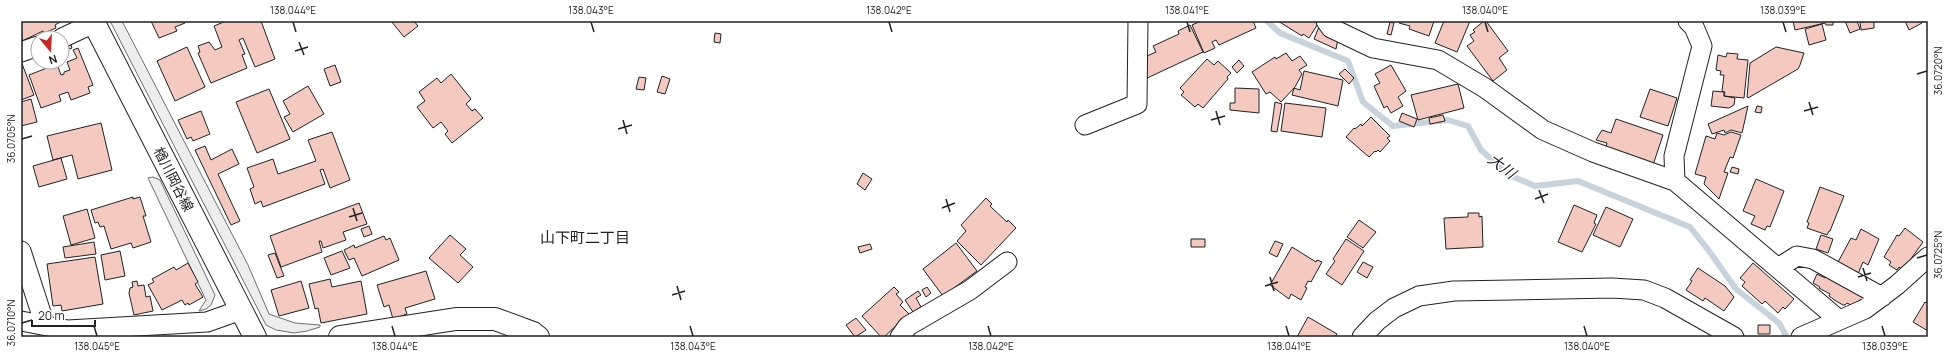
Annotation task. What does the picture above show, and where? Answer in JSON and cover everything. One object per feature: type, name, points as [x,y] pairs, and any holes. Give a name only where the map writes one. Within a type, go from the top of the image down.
[{"type":"main road","name":"楢川岡谷線","points":[[94,22],[255,337]]},
{"type":"main road","points":[[340,337],[456,319],[495,319],[533,333],[538,337]]},
{"type":"street","points":[[1085,125],[1137,104],[1138,21]]},
{"type":"street","points":[[1326,21],[1331,28],[1373,48],[1438,60],[1485,88],[1543,130],[1593,152],[1675,181],[1839,320]]},
{"type":"street","points":[[1675,181],[1674,156],[1702,46],[1694,27],[1688,21]]},
{"type":"street","points":[[70,34],[94,22]]},
{"type":"street","points":[[21,251],[45,325]]},
{"type":"street","points":[[1778,268],[1797,256],[1813,259],[1882,297]]},
{"type":"street","points":[[1801,337],[1865,309],[1897,285],[1928,257]]},
{"type":"street","points":[[900,337],[908,326],[970,290],[1007,262]]},
{"type":"street","points":[[1362,337],[1377,321],[1394,308],[1419,296],[1454,291],[1612,288],[1644,290],[1665,298],[1734,337]]},
{"type":"street","points":[[21,321],[68,330],[207,322],[242,310]]},
{"type":"shaded area","points":[[110,21],[122,21],[248,265],[269,314],[295,323],[320,325],[320,327],[294,333],[276,330],[266,325]]},
{"type":"shaded area","points":[[153,177],[160,180],[215,295],[211,305],[206,309],[199,311],[206,300],[148,178]]},
{"type":"building","points":[[21,21],[62,21],[55,25],[56,28],[51,30],[30,30],[30,37],[22,41]]},
{"type":"building","points":[[151,21],[184,21],[185,23],[175,27],[177,31],[159,38]]},
{"type":"building","points":[[226,21],[261,21],[275,59],[255,67],[243,38],[239,40],[245,54],[242,55],[247,68],[211,83],[198,53],[200,52],[198,46],[209,42],[215,50],[222,47],[214,26]]},
{"type":"building","points":[[391,21],[414,21],[418,26],[404,37]]},
{"type":"building","points":[[1201,21],[1253,21],[1256,28],[1219,45],[1216,40],[1212,42],[1215,48],[1204,53],[1192,25]]},
{"type":"building","points":[[1278,21],[1319,22],[1309,38],[1303,34],[1302,36]]},
{"type":"building","points":[[1400,21],[1434,21],[1429,36],[1409,29],[1410,26],[1399,23]]},
{"type":"building","points":[[1444,21],[1470,21],[1457,52],[1435,43]]},
{"type":"building","points":[[1486,21],[1508,51],[1499,58],[1507,70],[1493,81],[1467,46],[1474,41],[1470,35],[1475,32],[1473,30]]},
{"type":"building","points":[[1793,21],[1833,21],[1833,25],[1826,25],[1825,23],[1795,30]]},
{"type":"building","points":[[1845,21],[1857,21],[1860,29],[1850,33]]},
{"type":"building","points":[[1874,21],[1874,28],[1861,30],[1860,22]]},
{"type":"building","points":[[1905,21],[1922,21],[1922,23],[1909,30]]},
{"type":"building","points":[[1321,22],[1339,34],[1336,49],[1314,39]]},
{"type":"building","points":[[1390,22],[1394,23],[1391,35],[1387,34]]},
{"type":"building","points":[[1822,24],[1826,40],[1809,45],[1805,29]]},
{"type":"building","points":[[1190,25],[1203,52],[1145,79],[1147,56],[1156,52],[1153,46],[1179,34],[1178,31]]},
{"type":"building","points":[[715,33],[721,34],[720,43],[714,42]]},
{"type":"building","points":[[187,47],[205,87],[175,101],[157,61]]},
{"type":"building","points":[[1776,47],[1804,53],[1798,69],[1748,98],[1750,63]]},
{"type":"building","points":[[78,48],[93,85],[88,87],[90,93],[71,100],[68,92],[59,95],[61,101],[41,108],[29,75],[42,70],[59,70],[61,75],[64,74],[64,72],[70,70],[70,61],[77,58],[73,50]]},
{"type":"building","points":[[1286,53],[1292,61],[1300,56],[1307,65],[1299,70],[1302,74],[1295,87],[1281,102],[1270,92],[1266,94],[1252,72],[1275,57],[1276,59]]},
{"type":"building","points":[[1727,53],[1738,54],[1737,59],[1748,60],[1744,98],[1724,96],[1725,92],[1722,91],[1724,75],[1720,75],[1721,71],[1716,70],[1718,55],[1726,57]]},
{"type":"building","points":[[1207,59],[1214,65],[1218,61],[1231,73],[1227,77],[1228,79],[1203,108],[1198,104],[1195,107],[1181,95],[1184,92],[1180,88]]},
{"type":"building","points":[[1239,60],[1244,66],[1237,73],[1232,67]]},
{"type":"building","points":[[21,61],[34,95],[21,100]]},
{"type":"building","points":[[335,65],[341,82],[330,86],[324,69]]},
{"type":"building","points":[[1391,65],[1406,91],[1398,97],[1403,106],[1391,113],[1387,106],[1384,108],[1374,86],[1380,83],[1375,74]]},
{"type":"building","points":[[1345,69],[1354,78],[1349,84],[1339,74]]},
{"type":"building","points":[[1304,71],[1343,80],[1338,106],[1292,95],[1294,88],[1300,90]]},
{"type":"building","points":[[451,74],[471,99],[466,104],[472,111],[475,109],[483,118],[452,143],[445,134],[448,131],[441,122],[433,128],[417,107],[425,101],[419,92],[437,78],[441,83]]},
{"type":"building","points":[[662,76],[670,79],[665,94],[657,92]]},
{"type":"building","points":[[639,77],[646,78],[644,90],[636,89]]},
{"type":"building","points":[[1458,84],[1464,108],[1418,120],[1411,95]]},
{"type":"building","points":[[308,86],[324,114],[293,132],[284,117],[290,114],[283,101]]},
{"type":"building","points":[[1235,88],[1259,89],[1259,113],[1230,110],[1230,103],[1235,103]]},
{"type":"building","points":[[269,89],[290,139],[257,153],[236,102]]},
{"type":"building","points":[[1650,89],[1677,98],[1668,126],[1640,117]]},
{"type":"building","points":[[1713,91],[1724,92],[1724,96],[1735,98],[1734,105],[1729,108],[1711,106]]},
{"type":"building","points":[[31,99],[37,122],[21,126],[21,102]]},
{"type":"building","points":[[1275,102],[1282,104],[1277,132],[1271,131]]},
{"type":"building","points":[[1285,103],[1326,108],[1322,137],[1281,131]]},
{"type":"building","points":[[1748,106],[1742,133],[1731,130],[1725,133],[1724,130],[1712,134],[1708,124]]},
{"type":"building","points":[[1757,106],[1762,107],[1761,113],[1755,112]]},
{"type":"building","points":[[201,111],[210,134],[193,141],[191,137],[187,139],[178,120]]},
{"type":"building","points":[[1402,113],[1417,119],[1414,127],[1399,121]]},
{"type":"building","points":[[1443,115],[1445,121],[1430,124],[1429,118]]},
{"type":"building","points":[[1371,117],[1390,136],[1387,138],[1390,141],[1380,152],[1378,150],[1376,152],[1375,151],[1369,157],[1346,137],[1354,128],[1355,129],[1361,124],[1362,126]]},
{"type":"building","points":[[1616,119],[1663,135],[1653,165],[1605,150],[1607,143],[1596,140],[1602,130],[1611,133]]},
{"type":"building","points":[[101,123],[112,170],[78,179],[72,155],[53,160],[47,136]]},
{"type":"building","points":[[332,132],[350,180],[330,188],[323,169],[320,170],[325,184],[263,207],[261,201],[255,204],[250,189],[254,187],[247,168],[273,159],[278,174],[316,161],[308,140]]},
{"type":"building","points":[[1731,132],[1741,135],[1733,158],[1730,157],[1724,172],[1728,173],[1719,199],[1704,184],[1706,177],[1695,174],[1706,136],[1715,139],[1717,133],[1724,135]]},
{"type":"building","points":[[205,146],[211,160],[232,149],[239,164],[218,174],[240,221],[231,225],[195,150]]},
{"type":"building","points":[[61,158],[67,179],[39,187],[33,166]]},
{"type":"building","points":[[1732,167],[1739,169],[1738,174],[1730,172]]},
{"type":"building","points":[[863,173],[872,179],[865,190],[857,184]]},
{"type":"building","points":[[1756,179],[1784,191],[1770,227],[1767,226],[1765,230],[1751,224],[1755,216],[1743,211]]},
{"type":"building","points":[[1820,187],[1844,196],[1827,235],[1807,228],[1809,223],[1807,222]]},
{"type":"building","points":[[133,197],[133,199],[140,197],[146,216],[143,216],[151,242],[133,248],[131,243],[111,249],[104,226],[100,227],[98,222],[95,223],[91,210]]},
{"type":"building","points":[[986,198],[992,204],[990,206],[1007,222],[1008,220],[1016,228],[981,265],[957,241],[966,231],[961,225]]},
{"type":"building","points":[[359,203],[367,224],[343,232],[346,240],[323,248],[321,241],[319,241],[322,252],[281,267],[270,236]]},
{"type":"building","points":[[1574,205],[1597,215],[1594,223],[1596,224],[1582,252],[1558,242]]},
{"type":"building","points":[[1606,207],[1633,219],[1620,247],[1593,235]]},
{"type":"building","points":[[87,209],[95,238],[71,245],[63,216]]},
{"type":"building","points":[[1468,213],[1479,213],[1479,217],[1482,216],[1483,247],[1446,249],[1444,218],[1468,217]]},
{"type":"building","points":[[1359,220],[1376,232],[1363,248],[1347,237]]},
{"type":"building","points":[[369,226],[372,234],[364,237],[361,229]]},
{"type":"building","points":[[1905,228],[1923,242],[1903,270],[1899,267],[1897,270],[1889,265],[1891,262],[1884,257],[1897,235],[1899,236]]},
{"type":"building","points":[[1861,229],[1879,239],[1868,265],[1863,262],[1858,274],[1837,264],[1851,238],[1856,240]]},
{"type":"building","points":[[450,235],[466,249],[460,255],[473,267],[458,283],[429,258]]},
{"type":"building","points":[[1821,235],[1833,239],[1828,253],[1816,249]]},
{"type":"building","points":[[384,236],[386,240],[390,238],[399,260],[362,276],[354,258],[349,260],[344,250],[354,245],[355,248]]},
{"type":"building","points":[[1191,239],[1205,239],[1205,247],[1191,247]]},
{"type":"building","points":[[1346,239],[1364,251],[1342,285],[1326,274],[1335,261],[1333,259]]},
{"type":"building","points":[[1275,241],[1283,244],[1277,257],[1269,253]]},
{"type":"building","points":[[94,242],[96,254],[65,258],[63,247]]},
{"type":"building","points":[[956,243],[977,271],[943,296],[923,269]]},
{"type":"building","points":[[870,244],[872,249],[860,253],[858,247]]},
{"type":"building","points":[[1292,247],[1316,262],[1317,260],[1322,262],[1311,282],[1308,281],[1305,287],[1307,288],[1301,300],[1291,294],[1289,299],[1270,285]]},
{"type":"building","points":[[120,251],[125,276],[105,280],[101,255]]},
{"type":"building","points":[[342,251],[350,268],[331,275],[324,258]]},
{"type":"building","points":[[275,253],[284,276],[277,278],[268,255]]},
{"type":"building","points":[[95,257],[103,304],[62,311],[61,305],[53,306],[47,264]]},
{"type":"building","points":[[1363,262],[1373,267],[1367,278],[1357,272]]},
{"type":"building","points":[[188,263],[198,282],[195,284],[203,297],[189,305],[188,303],[185,305],[182,300],[162,310],[148,285],[154,282],[152,279],[174,267],[176,270]]},
{"type":"building","points":[[1753,263],[1794,299],[1785,309],[1783,307],[1778,313],[1765,301],[1762,304],[1742,286],[1745,282],[1740,278]]},
{"type":"building","points":[[1698,268],[1725,286],[1734,297],[1724,311],[1705,298],[1703,301],[1686,290],[1692,281],[1690,280]]},
{"type":"building","points":[[426,271],[435,299],[405,308],[407,314],[393,319],[389,305],[384,307],[377,285]]},
{"type":"building","points":[[1817,274],[1825,278],[1826,276],[1865,298],[1851,305],[1847,303],[1843,305],[1813,283]]},
{"type":"building","points":[[330,279],[332,287],[361,281],[367,314],[321,323],[318,308],[315,309],[309,284]]},
{"type":"building","points":[[137,281],[138,286],[144,285],[146,297],[150,296],[153,311],[134,315],[129,293],[130,288],[133,287],[132,282]]},
{"type":"building","points":[[301,281],[309,308],[279,316],[271,290]]},
{"type":"building","points":[[894,287],[899,292],[896,294],[903,302],[900,305],[909,314],[884,337],[881,337],[862,316]]},
{"type":"building","points":[[927,287],[931,293],[926,297],[922,290]]},
{"type":"building","points":[[918,291],[921,295],[916,298],[921,307],[913,312],[905,300]]},
{"type":"building","points":[[1928,300],[1928,331],[1913,322],[1925,302],[1926,303]]},
{"type":"building","points":[[1308,317],[1337,334],[1335,337],[1297,337]]},
{"type":"building","points":[[856,318],[866,330],[855,337],[846,325]]},
{"type":"building","points":[[1758,325],[1770,325],[1770,334],[1758,334]]},
{"type":"waterway","name":"大川","points":[[1267,21],[1280,33],[1348,61],[1363,102],[1393,126],[1448,120],[1468,126],[1481,150],[1509,175],[1535,186],[1578,181],[1690,227],[1736,289],[1779,323],[1787,337]]},
{"type":"district","name":"山下町二丁目","points":[[585,237]]}]
